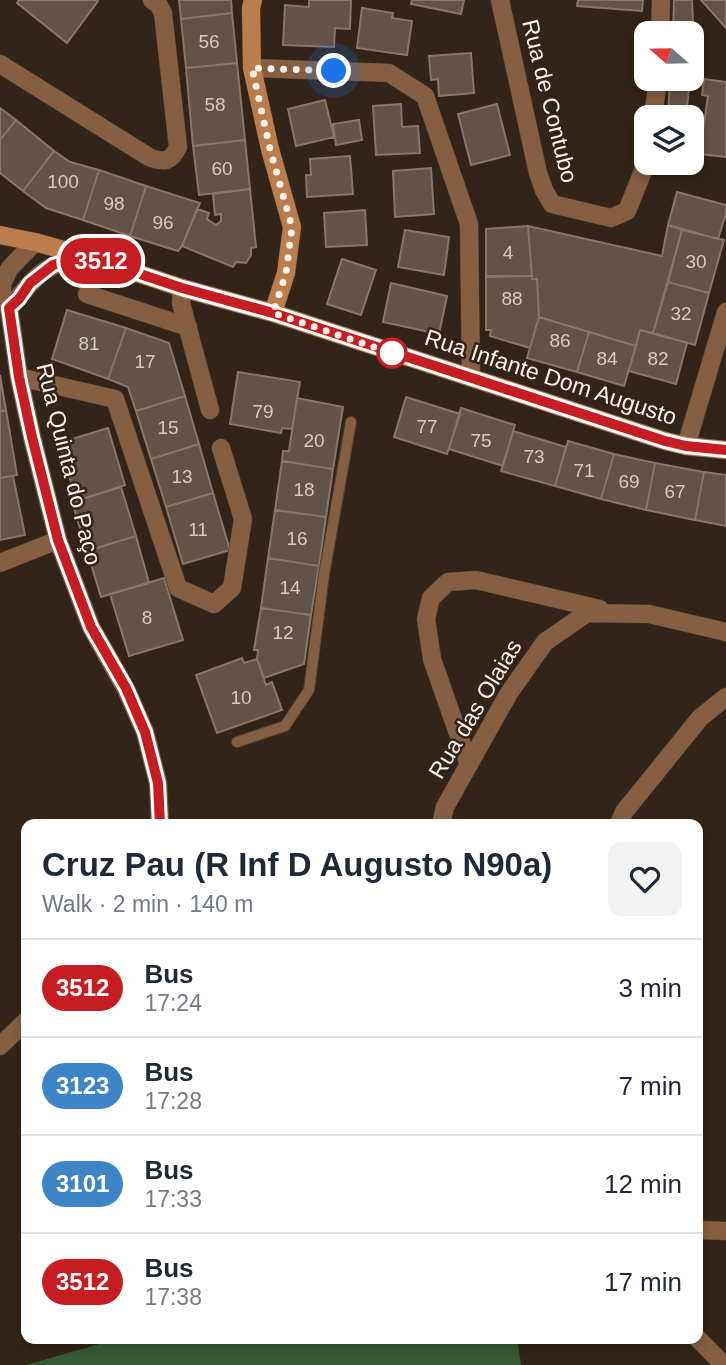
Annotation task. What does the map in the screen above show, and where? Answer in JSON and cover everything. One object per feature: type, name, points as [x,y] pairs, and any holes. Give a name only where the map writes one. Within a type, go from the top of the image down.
[{"type":"main road","points":[[253,0],[252,68],[270,149],[292,227],[286,273],[273,313]]},
{"type":"main road","name":"Rua Infante Dom Augusto","points":[[0,235],[35,242],[273,313],[665,441],[726,450]]},
{"type":"street","points":[[0,64],[149,157],[163,161],[169,159],[174,156],[178,146],[163,13],[152,0]]},
{"type":"street","name":"Rua de Contubo","points":[[500,0],[538,173],[552,204],[611,218],[627,211],[641,175]]},
{"type":"street","points":[[660,21],[661,0]]},
{"type":"street","points":[[252,68],[389,73],[425,96],[469,224],[471,378]]},
{"type":"street","points":[[30,283],[35,242]]},
{"type":"street","name":"Rua Quinta do Paço","points":[[35,242],[9,269],[2,284],[19,377],[58,540],[91,627],[126,688],[145,732],[158,783],[160,819]]},
{"type":"street","points":[[4,299],[19,299],[30,283],[53,265],[66,261],[98,260]]},
{"type":"street","points":[[182,288],[181,303],[210,410]]},
{"type":"street","points":[[87,294],[188,327]]},
{"type":"street","points":[[686,446],[726,312]]},
{"type":"street","points":[[19,377],[115,399],[178,588],[214,604],[232,588],[243,519],[221,447]]},
{"type":"street","points":[[0,563],[58,540]]},
{"type":"street","points":[[469,765],[432,659],[426,619],[431,598],[448,582],[476,580],[622,614]]},
{"type":"street","name":"Rua das Olaias","points":[[442,819],[445,807],[509,693],[545,642],[587,613],[649,614],[726,632]]},
{"type":"street","points":[[621,819],[699,718],[726,697]]},
{"type":"street","points":[[0,1046],[21,1026]]},
{"type":"street","points":[[703,1230],[726,1231]]},
{"type":"street","points":[[703,1344],[724,1365]]},
{"type":"lane","points":[[237,742],[285,726],[309,690],[324,575],[351,422]]},
{"type":"green space","points":[[100,1344],[518,1344],[521,1365],[26,1365]]},
{"type":"building","points":[[19,0],[98,1],[67,43],[17,3]]},
{"type":"building","points":[[179,0],[231,0],[232,13],[181,19]]},
{"type":"building","points":[[309,0],[351,0],[350,29],[335,28],[334,47],[283,45],[285,5],[309,7]]},
{"type":"building","points":[[412,0],[464,0],[461,14],[411,4]]},
{"type":"building","points":[[578,0],[643,0],[642,11],[577,6]]},
{"type":"building","points":[[674,0],[692,0],[693,21],[673,21]]},
{"type":"building","points":[[701,0],[726,0],[726,28]]},
{"type":"building","points":[[362,8],[393,13],[392,18],[412,21],[407,55],[357,48]]},
{"type":"building","points":[[232,13],[237,63],[186,68],[181,19]]},
{"type":"building","points":[[471,53],[474,93],[439,96],[438,79],[431,80],[429,56]]},
{"type":"building","points":[[237,63],[245,140],[193,146],[186,68]]},
{"type":"building","points":[[704,79],[726,82],[726,157],[704,154],[708,96],[702,95]]},
{"type":"building","points":[[669,91],[689,91],[687,105],[669,105]]},
{"type":"building","points":[[325,100],[334,137],[296,146],[288,109]]},
{"type":"building","points":[[401,104],[402,127],[418,126],[420,153],[376,155],[373,106]]},
{"type":"building","points":[[497,104],[510,155],[471,165],[458,114]]},
{"type":"building","points":[[0,108],[16,120],[0,140]]},
{"type":"building","points":[[16,120],[54,151],[23,191],[0,173],[0,140]]},
{"type":"building","points":[[359,120],[362,140],[336,145],[333,124]]},
{"type":"building","points":[[245,140],[250,189],[199,195],[193,146]]},
{"type":"building","points":[[54,151],[70,162],[99,170],[83,220],[46,208],[23,191]]},
{"type":"building","points":[[350,156],[353,194],[307,197],[306,175],[311,175],[310,159]]},
{"type":"building","points":[[431,168],[434,214],[395,217],[393,171]]},
{"type":"building","points":[[99,170],[146,186],[130,236],[83,220]]},
{"type":"building","points":[[146,186],[200,203],[178,251],[130,236]]},
{"type":"building","points":[[250,189],[256,247],[251,248],[251,255],[246,263],[236,262],[233,267],[182,246],[197,209],[209,213],[207,219],[216,225],[221,221],[221,214],[215,215],[213,194]]},
{"type":"building","points":[[677,192],[726,205],[718,239],[668,225]]},
{"type":"building","points":[[365,210],[367,245],[326,247],[324,213]]},
{"type":"building","points":[[668,225],[682,230],[653,333],[640,330],[636,346],[539,317],[537,279],[532,279],[528,226],[662,256]]},
{"type":"building","points":[[528,226],[532,276],[486,277],[486,229]]},
{"type":"building","points":[[405,230],[449,237],[444,275],[398,267]]},
{"type":"building","points":[[682,230],[724,240],[709,293],[668,282]]},
{"type":"building","points":[[342,259],[376,270],[361,315],[327,304]]},
{"type":"building","points":[[486,276],[532,276],[532,279],[537,279],[539,317],[530,348],[490,336],[491,330],[486,330]]},
{"type":"building","points":[[668,282],[709,293],[695,345],[653,333]]},
{"type":"building","points":[[391,283],[447,296],[439,334],[383,322]]},
{"type":"building","points":[[67,310],[126,328],[108,379],[52,359]]},
{"type":"building","points":[[539,317],[589,332],[577,372],[527,358]]},
{"type":"building","points":[[126,328],[169,343],[185,396],[136,411],[128,387],[108,379]]},
{"type":"building","points":[[640,330],[687,343],[676,384],[629,371]]},
{"type":"building","points":[[589,332],[636,346],[624,386],[577,372]]},
{"type":"building","points":[[238,372],[300,382],[292,429],[282,428],[281,433],[230,424]]},
{"type":"building","points":[[0,375],[6,410],[0,411]]},
{"type":"building","points":[[185,396],[199,444],[151,459],[136,411]]},
{"type":"building","points":[[406,397],[460,414],[447,454],[394,437]]},
{"type":"building","points":[[297,398],[343,407],[333,469],[282,461],[283,451],[289,451]]},
{"type":"building","points":[[461,408],[515,425],[503,466],[449,449]]},
{"type":"building","points":[[6,410],[17,475],[0,478],[0,411]]},
{"type":"building","points":[[108,428],[125,485],[77,501],[59,443]]},
{"type":"building","points":[[513,431],[566,447],[555,486],[501,471]]},
{"type":"building","points":[[568,441],[614,454],[601,499],[555,486]]},
{"type":"building","points":[[199,444],[213,493],[166,507],[151,459]]},
{"type":"building","points":[[614,454],[655,463],[646,510],[601,499]]},
{"type":"building","points":[[282,461],[333,469],[326,517],[275,510]]},
{"type":"building","points":[[655,463],[704,472],[695,520],[646,510]]},
{"type":"building","points":[[704,472],[726,475],[726,526],[695,520]]},
{"type":"building","points":[[13,476],[25,535],[0,540],[0,478]]},
{"type":"building","points":[[121,487],[136,536],[87,551],[72,502]]},
{"type":"building","points":[[213,493],[230,550],[183,564],[166,507]]},
{"type":"building","points":[[275,510],[326,517],[319,566],[268,558]]},
{"type":"building","points":[[136,536],[149,583],[101,597],[87,551]]},
{"type":"building","points":[[268,558],[319,566],[311,615],[261,608]]},
{"type":"building","points":[[164,578],[183,640],[129,656],[110,594]]},
{"type":"building","points":[[261,608],[311,615],[304,664],[264,678],[257,659],[258,650],[254,650]]},
{"type":"building","points":[[242,658],[244,663],[257,659],[266,685],[272,682],[282,710],[217,733],[196,675]]},
{"type":"bus line","name":"3512","points":[[160,819],[158,783],[145,732],[126,688],[91,627],[58,540],[19,377],[9,308],[30,283],[53,265],[66,261],[98,260],[182,288],[273,313],[665,441],[726,450]]},
{"type":"route","points":[[334,71],[252,68],[270,149],[292,227],[286,273],[273,313],[392,353]]}]
